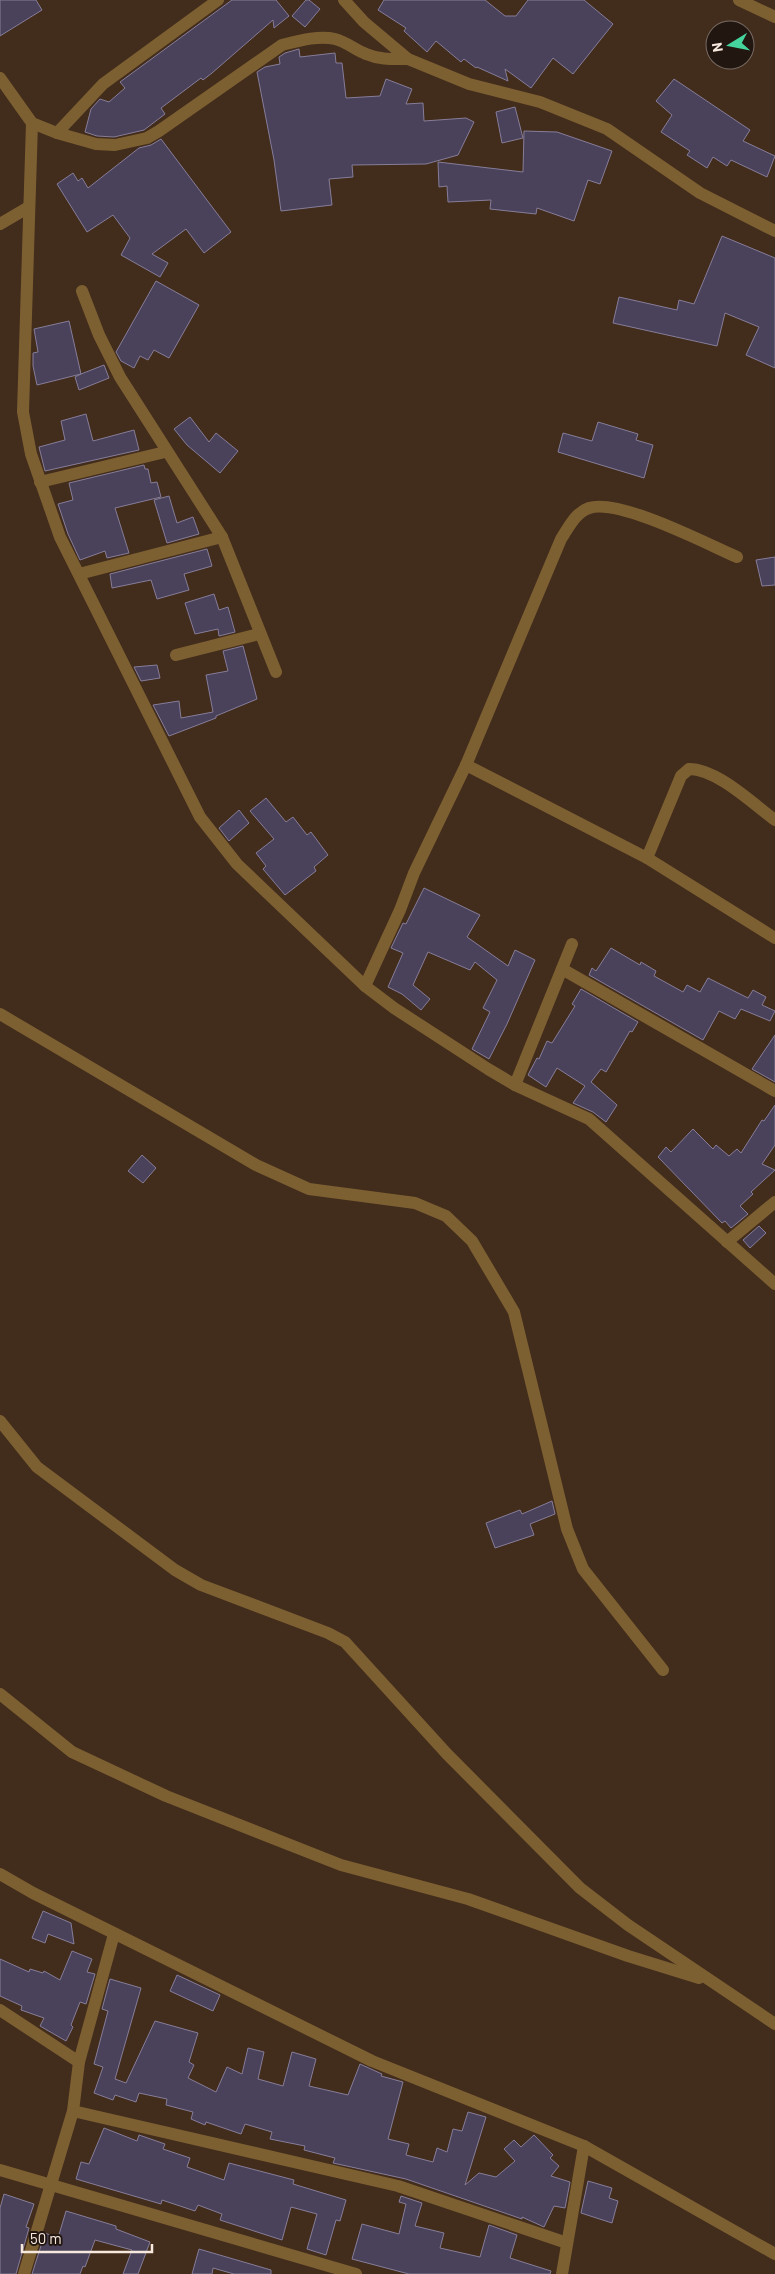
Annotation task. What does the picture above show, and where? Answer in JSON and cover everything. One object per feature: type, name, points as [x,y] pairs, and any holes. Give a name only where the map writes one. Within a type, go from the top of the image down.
[{"type":"street","points":[[57,133],[103,84],[218,0]]},
{"type":"street","points":[[344,0],[364,22],[408,59],[469,84],[540,102],[606,129],[700,193],[775,231]]},
{"type":"street","points":[[739,0],[775,17]]},
{"type":"street","points":[[0,78],[32,123],[57,133],[96,144],[115,145],[147,138],[276,49],[297,41],[334,38],[350,44],[366,54],[385,60],[408,59]]},
{"type":"street","points":[[32,123],[23,412],[31,454],[60,537],[200,817],[237,864],[364,986],[402,1013],[515,1084],[589,1119],[775,1284]]},
{"type":"street","points":[[0,224],[29,207]]},
{"type":"street","points":[[82,291],[99,335],[120,377],[166,452],[222,537],[259,634],[276,672]]},
{"type":"street","points":[[40,482],[166,452]]},
{"type":"street","points":[[364,986],[400,910],[414,873],[466,765],[561,539],[576,516],[590,508],[610,508],[634,513],[737,556]]},
{"type":"street","points":[[78,574],[222,537]]},
{"type":"street","points":[[176,656],[259,634]]},
{"type":"street","points":[[466,765],[647,858],[775,938]]},
{"type":"street","points":[[647,858],[681,776],[689,769],[700,769],[714,776],[775,820]]},
{"type":"street","points":[[515,1084],[572,944]]},
{"type":"street","points":[[562,970],[775,1091]]},
{"type":"street","points":[[0,1014],[256,1165],[309,1189],[415,1203],[446,1216],[472,1241],[514,1312],[567,1529],[584,1569],[663,1670]]},
{"type":"street","points":[[727,1242],[775,1202]]},
{"type":"street","points":[[0,1421],[37,1467],[175,1570],[201,1585],[328,1633],[345,1642],[446,1754],[580,1888],[628,1925],[775,2024]]},
{"type":"street","points":[[0,1694],[72,1752],[166,1796],[341,1865],[468,1899],[628,1956],[712,1982]]},
{"type":"street","points":[[0,1874],[114,1934],[372,2061],[584,2146],[775,2254]]},
{"type":"street","points":[[24,2274],[73,2111],[79,2062],[114,1934]]},
{"type":"street","points":[[0,2010],[79,2062]]},
{"type":"street","points":[[73,2111],[398,2186],[567,2243]]},
{"type":"street","points":[[562,2274],[584,2146]]},
{"type":"street","points":[[0,2170],[356,2274]]},
{"type":"building","points":[[0,0],[36,0],[42,10],[0,36]]},
{"type":"building","points":[[232,0],[276,0],[289,16],[274,28],[273,20],[212,73],[203,80],[201,78],[161,108],[165,114],[144,130],[114,137],[97,136],[85,132],[91,109],[100,99],[109,102],[125,88],[120,82]]},
{"type":"building","points":[[306,0],[309,0],[320,9],[305,27],[292,16]]},
{"type":"building","points":[[384,0],[485,0],[505,16],[516,16],[528,0],[584,0],[613,24],[573,74],[553,58],[531,88],[505,69],[508,81],[476,68],[464,59],[461,62],[436,41],[427,52],[404,31],[406,28],[378,10]]},
{"type":"building","points":[[299,49],[300,57],[335,53],[336,63],[342,63],[346,98],[380,96],[386,79],[412,89],[406,104],[423,103],[424,121],[466,118],[474,122],[458,155],[426,164],[352,165],[353,177],[329,179],[332,205],[281,211],[274,160],[257,72],[265,67],[280,64],[279,57]]},
{"type":"building","points":[[674,79],[750,130],[743,141],[775,156],[767,177],[731,160],[727,166],[713,157],[707,168],[687,155],[690,151],[661,132],[672,115],[656,101]]},
{"type":"building","points":[[515,107],[523,138],[502,143],[496,112]]},
{"type":"building","points":[[524,131],[557,132],[612,151],[600,184],[588,180],[574,221],[537,208],[536,214],[490,209],[491,200],[448,202],[447,186],[439,187],[438,162],[523,172]]},
{"type":"building","points":[[161,139],[231,232],[204,253],[186,229],[152,254],[168,263],[160,277],[121,255],[130,238],[113,215],[87,232],[57,184],[73,173],[78,181],[82,178],[88,188],[139,148],[151,145]]},
{"type":"building","points":[[722,236],[775,258],[775,368],[746,355],[759,327],[725,313],[717,346],[613,323],[619,297],[677,310],[679,300],[694,304]]},
{"type":"building","points":[[156,281],[199,305],[169,358],[154,350],[148,360],[140,356],[134,368],[121,361],[116,352]]},
{"type":"building","points":[[69,321],[81,374],[37,385],[33,366],[33,353],[38,352],[34,329]]},
{"type":"building","points":[[104,365],[109,378],[79,390],[75,377]]},
{"type":"building","points":[[86,414],[93,441],[134,430],[139,450],[45,471],[39,447],[65,440],[61,421]]},
{"type":"building","points":[[190,417],[209,442],[216,433],[238,451],[220,473],[187,445],[174,429]]},
{"type":"building","points":[[598,422],[638,434],[636,440],[653,445],[644,478],[558,452],[563,433],[592,441]]},
{"type":"building","points":[[144,465],[145,469],[148,469],[151,483],[157,482],[161,497],[115,508],[129,553],[107,558],[105,551],[80,560],[68,534],[58,504],[73,500],[69,483]]},
{"type":"building","points":[[169,496],[177,523],[193,517],[199,534],[167,543],[154,500]]},
{"type":"building","points":[[207,549],[212,566],[184,574],[189,590],[157,599],[151,580],[112,588],[110,574]]},
{"type":"building","points":[[775,557],[775,585],[762,586],[756,560]]},
{"type":"building","points":[[214,594],[219,610],[228,607],[235,632],[219,636],[218,629],[195,634],[185,603]]},
{"type":"building","points":[[243,646],[257,699],[216,716],[216,718],[169,736],[153,705],[179,701],[181,718],[213,712],[206,675],[228,671],[223,651]]},
{"type":"building","points":[[157,665],[160,678],[141,681],[134,667]]},
{"type":"building","points":[[266,798],[286,822],[293,817],[307,835],[311,832],[328,855],[314,867],[316,871],[285,895],[263,869],[266,866],[256,853],[274,839],[250,811]]},
{"type":"building","points":[[239,810],[249,823],[229,841],[219,828]]},
{"type":"building","points":[[424,888],[480,915],[467,937],[508,966],[515,950],[535,960],[507,1024],[489,1059],[472,1049],[490,1012],[483,1008],[497,980],[475,962],[470,970],[428,952],[413,985],[430,999],[421,1010],[402,994],[388,987],[403,953],[391,948],[403,923],[406,924]]},
{"type":"building","points":[[611,948],[640,965],[641,962],[656,971],[654,976],[683,992],[687,985],[700,992],[708,978],[748,998],[753,990],[766,997],[762,1005],[775,1011],[770,1021],[741,1009],[735,1019],[719,1011],[703,1040],[589,975],[592,968],[596,971]]},
{"type":"building","points":[[581,989],[638,1022],[632,1032],[630,1031],[606,1072],[601,1069],[591,1082],[617,1105],[606,1122],[593,1112],[573,1103],[585,1086],[557,1068],[546,1087],[528,1075],[537,1058],[539,1059],[547,1041],[552,1043],[575,1006],[572,1004]]},
{"type":"building","points":[[775,1035],[775,1082],[752,1069]]},
{"type":"building","points":[[775,1105],[775,1145],[762,1164],[775,1170],[751,1192],[753,1194],[740,1206],[748,1214],[731,1228],[725,1221],[722,1223],[658,1157],[666,1147],[671,1152],[693,1129],[713,1149],[716,1145],[729,1156],[737,1149],[741,1153],[762,1120],[764,1121]]},
{"type":"building","points":[[142,1155],[156,1168],[143,1183],[128,1171]]},
{"type":"building","points":[[759,1226],[766,1233],[750,1248],[743,1240]]},
{"type":"building","points":[[552,1501],[555,1514],[530,1524],[534,1535],[495,1548],[486,1523],[520,1510],[522,1514]]},
{"type":"building","points":[[43,1911],[71,1923],[74,1944],[48,1934],[45,1943],[32,1938]]},
{"type":"building","points":[[72,1951],[92,1959],[87,1972],[95,1974],[86,2004],[80,2002],[71,2025],[73,2027],[66,2041],[40,2026],[44,2018],[21,2010],[22,2006],[0,1996],[0,1959],[29,1972],[30,1969],[43,1973],[44,1971],[60,1980]]},
{"type":"building","points":[[177,1975],[220,1995],[213,2011],[170,1991]]},
{"type":"building","points":[[110,1979],[141,1988],[115,2079],[126,2083],[155,2021],[198,2033],[189,2062],[194,2065],[188,2078],[216,2092],[227,2067],[242,2074],[248,2048],[264,2052],[258,2079],[283,2086],[292,2052],[316,2059],[309,2086],[348,2095],[360,2064],[382,2074],[381,2076],[403,2082],[388,2139],[409,2144],[406,2155],[433,2162],[437,2148],[447,2152],[453,2129],[462,2131],[468,2112],[486,2117],[465,2185],[479,2173],[496,2177],[515,2161],[504,2149],[514,2140],[521,2147],[534,2135],[553,2155],[550,2158],[559,2166],[551,2176],[570,2182],[565,2208],[554,2206],[544,2227],[522,2217],[522,2219],[406,2179],[333,2163],[335,2158],[304,2150],[305,2146],[270,2139],[272,2132],[245,2124],[241,2134],[206,2122],[205,2125],[191,2119],[193,2112],[166,2105],[167,2099],[139,2093],[136,2102],[115,2095],[113,2100],[94,2093],[103,2067],[94,2064],[108,2011],[102,2009]]},
{"type":"building","points":[[104,2128],[137,2141],[139,2135],[165,2144],[163,2149],[190,2158],[187,2167],[224,2180],[229,2163],[294,2180],[293,2184],[346,2200],[340,2221],[336,2220],[326,2255],[307,2249],[317,2214],[291,2207],[282,2240],[220,2220],[222,2214],[198,2205],[195,2211],[162,2200],[161,2204],[76,2179],[81,2162],[89,2164]]},
{"type":"building","points":[[588,2181],[612,2188],[609,2198],[618,2201],[612,2223],[581,2213]]},
{"type":"building","points":[[4,2194],[34,2204],[26,2227],[29,2228],[16,2274],[0,2274],[0,2208]]},
{"type":"building","points":[[401,2196],[422,2203],[415,2226],[444,2233],[440,2248],[480,2257],[489,2225],[517,2235],[510,2258],[551,2271],[550,2274],[409,2274],[352,2259],[362,2224],[399,2234],[406,2204],[399,2202]]},
{"type":"building","points":[[66,2211],[116,2226],[116,2229],[150,2242],[138,2274],[123,2274],[132,2250],[95,2240],[85,2267],[83,2266],[80,2274],[32,2274],[45,2233],[58,2238]]},
{"type":"building","points":[[199,2249],[271,2270],[271,2274],[234,2274],[213,2268],[212,2274],[192,2274]]}]
